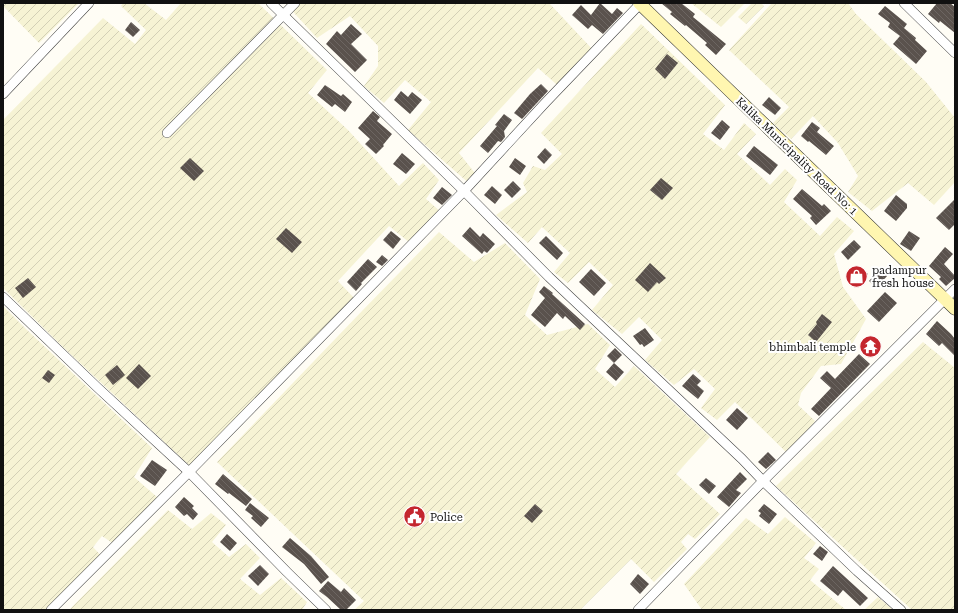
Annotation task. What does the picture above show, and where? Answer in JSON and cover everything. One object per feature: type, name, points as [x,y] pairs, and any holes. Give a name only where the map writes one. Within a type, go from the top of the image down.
[{"type":"street","points":[[3,94],[89,3]]},
{"type":"street","points":[[272,3],[464,191],[549,277],[737,453],[763,481],[857,571],[901,610]]},
{"type":"street","points":[[167,133],[295,3]]},
{"type":"street","points":[[51,610],[189,472],[464,191],[640,3]]},
{"type":"street","name":"Kalika Municipality Road No: 1","points":[[640,3],[955,309]]},
{"type":"street","points":[[904,3],[955,52]]},
{"type":"street","points":[[638,610],[763,481],[944,299],[955,290]]},
{"type":"street","points":[[3,297],[189,472],[286,572],[326,610]]},
{"type":"shaded area","points":[[3,3],[79,3],[39,43],[3,6]]},
{"type":"shaded area","points":[[123,3],[144,3],[166,20],[181,3],[258,3],[327,70],[308,93],[348,130],[399,186],[423,163],[439,180],[426,199],[441,212],[410,243],[389,226],[338,281],[355,299],[190,466],[64,348],[3,288],[3,120],[103,18],[135,44],[146,30],[121,6]]},
{"type":"shaded area","points":[[285,3],[549,3],[594,51],[564,91],[538,68],[459,153],[478,177],[471,185],[408,130],[431,102],[405,80],[384,103],[364,86],[378,66],[378,46],[350,16],[317,38]]},
{"type":"shaded area","points":[[691,3],[745,3],[721,27]]},
{"type":"shaded area","points":[[752,3],[761,3],[764,6],[746,24],[738,17]]},
{"type":"shaded area","points":[[770,3],[848,3],[856,14],[926,82],[955,118],[955,182],[934,205],[908,183],[872,211],[848,192],[858,176],[838,143],[813,116],[791,139],[773,123],[789,107],[729,50],[771,4]]},
{"type":"shaded area","points":[[641,24],[725,105],[703,134],[724,150],[744,123],[756,134],[737,154],[770,185],[785,169],[797,180],[784,202],[820,236],[837,217],[854,231],[834,254],[843,287],[866,319],[841,364],[821,366],[801,393],[798,405],[815,421],[789,455],[735,402],[717,420],[701,408],[715,389],[694,369],[674,385],[645,360],[662,340],[639,317],[622,334],[592,310],[613,285],[589,262],[568,283],[554,272],[570,253],[542,227],[528,243],[496,215],[527,192],[523,183],[533,166],[545,170],[562,154],[541,133]]},
{"type":"shaded area","points":[[439,232],[474,262],[505,243],[540,279],[525,315],[547,335],[588,324],[610,345],[595,369],[615,387],[634,366],[710,437],[676,474],[720,514],[695,539],[688,534],[681,542],[687,549],[654,582],[631,559],[580,610],[354,610],[364,601],[217,462]]},
{"type":"shaded area","points":[[3,306],[152,448],[134,477],[157,497],[117,546],[102,536],[93,547],[104,559],[51,610],[3,610]]},
{"type":"shaded area","points":[[923,342],[955,368],[955,610],[912,610],[776,486]]},
{"type":"shaded area","points":[[168,510],[192,529],[211,513],[226,525],[212,542],[229,557],[246,544],[260,558],[240,579],[260,595],[281,578],[307,602],[302,610],[69,610]]},
{"type":"shaded area","points":[[785,517],[816,543],[804,558],[819,569],[810,580],[846,610],[702,610],[684,584],[746,518],[768,534]]},
{"type":"shaded area","points":[[878,597],[893,610],[864,610]]},
{"type":"building","points":[[600,3],[612,14],[617,8],[623,13],[603,34],[592,25],[588,29],[572,15],[581,5],[591,15]]},
{"type":"building","points":[[661,3],[681,3],[695,14],[693,17],[726,44],[716,55],[705,45],[707,43],[686,25],[685,26],[670,14],[672,12]]},
{"type":"building","points":[[937,3],[950,3],[955,7],[955,33],[928,14]]},
{"type":"building","points":[[885,6],[907,24],[904,28],[916,38],[915,40],[927,51],[916,64],[893,44],[900,36],[888,27],[890,23],[878,14]]},
{"type":"building","points":[[131,22],[140,30],[133,37],[125,30]]},
{"type":"building","points":[[351,24],[362,34],[351,44],[367,60],[355,72],[326,44],[337,31],[341,35]]},
{"type":"building","points":[[667,54],[678,63],[665,79],[655,69]]},
{"type":"building","points":[[541,84],[548,91],[522,119],[514,113],[530,94]]},
{"type":"building","points":[[325,85],[341,96],[343,94],[352,102],[345,112],[335,104],[332,107],[317,95]]},
{"type":"building","points":[[401,91],[408,97],[412,92],[422,100],[410,114],[394,100]]},
{"type":"building","points":[[769,97],[781,108],[775,115],[762,105]]},
{"type":"building","points":[[373,111],[380,117],[377,121],[392,134],[383,145],[384,146],[376,154],[365,144],[370,139],[358,128]]},
{"type":"building","points":[[504,114],[512,120],[504,131],[505,137],[501,142],[498,141],[488,153],[480,146],[497,126],[495,125]]},
{"type":"building","points":[[722,120],[730,127],[720,140],[711,133]]},
{"type":"building","points":[[812,122],[820,128],[817,132],[834,146],[826,155],[801,136]]},
{"type":"building","points":[[754,146],[778,165],[770,175],[746,156]]},
{"type":"building","points":[[545,148],[552,155],[544,164],[537,157]]},
{"type":"building","points":[[402,153],[415,164],[406,174],[393,164]]},
{"type":"building","points":[[190,158],[204,171],[194,181],[180,168]]},
{"type":"building","points":[[515,158],[526,166],[520,175],[509,167]]},
{"type":"building","points":[[661,178],[673,188],[662,200],[650,190]]},
{"type":"building","points":[[513,181],[521,189],[512,198],[504,190]]},
{"type":"building","points":[[492,186],[502,195],[495,204],[484,195]]},
{"type":"building","points":[[442,187],[452,195],[442,205],[433,198]]},
{"type":"building","points":[[802,189],[822,206],[824,204],[831,211],[816,225],[810,218],[812,216],[793,199]]},
{"type":"building","points":[[896,195],[907,204],[907,208],[896,221],[884,211]]},
{"type":"building","points":[[955,199],[955,224],[949,230],[936,218]]},
{"type":"building","points":[[470,227],[480,237],[483,233],[495,244],[487,253],[484,251],[482,254],[462,236]]},
{"type":"building","points":[[286,228],[302,242],[292,253],[276,239]]},
{"type":"building","points":[[391,231],[401,239],[393,249],[383,240]]},
{"type":"building","points":[[909,231],[920,238],[911,251],[900,244]]},
{"type":"building","points":[[546,236],[563,253],[557,260],[539,243]]},
{"type":"building","points":[[854,240],[861,247],[848,260],[841,252]]},
{"type":"building","points":[[945,247],[953,254],[944,264],[955,276],[955,278],[946,286],[939,279],[941,277],[929,266]]},
{"type":"building","points":[[382,255],[388,260],[382,266],[376,262]]},
{"type":"building","points":[[368,259],[377,267],[361,283],[362,284],[356,291],[347,282]]},
{"type":"building","points":[[650,263],[666,278],[659,284],[657,282],[648,292],[635,280]]},
{"type":"building","points":[[860,266],[868,274],[856,286],[848,278]]},
{"type":"building","points":[[591,269],[606,283],[594,296],[579,282]]},
{"type":"building","points":[[880,269],[887,276],[877,288],[869,281]]},
{"type":"building","points":[[28,278],[36,287],[23,298],[15,288]]},
{"type":"building","points":[[544,286],[585,324],[580,330],[565,316],[563,319],[557,313],[545,327],[531,315],[545,298],[539,292]]},
{"type":"building","points":[[885,292],[897,303],[879,322],[867,311]]},
{"type":"building","points":[[822,314],[832,322],[816,342],[808,335],[817,324],[816,322]]},
{"type":"building","points":[[937,321],[955,339],[955,356],[942,343],[939,346],[926,334]]},
{"type":"building","points":[[645,328],[654,340],[644,347],[642,344],[640,345],[633,336]]},
{"type":"building","points":[[615,348],[622,355],[614,363],[607,356]]},
{"type":"building","points":[[859,354],[870,364],[819,416],[811,409],[831,388],[820,378],[827,371],[835,379]]},
{"type":"building","points":[[614,363],[624,372],[616,381],[606,372]]},
{"type":"building","points":[[139,364],[151,376],[138,389],[126,378]]},
{"type":"building","points":[[117,365],[125,375],[113,385],[105,375]]},
{"type":"building","points":[[48,370],[55,375],[49,383],[42,378]]},
{"type":"building","points":[[693,374],[701,381],[697,385],[704,391],[698,399],[682,386]]},
{"type":"building","points":[[737,408],[748,418],[737,430],[726,420]]},
{"type":"building","points":[[768,452],[776,460],[766,469],[758,462]]},
{"type":"building","points":[[152,460],[167,470],[155,486],[140,476]]},
{"type":"building","points":[[740,472],[747,479],[736,490],[741,493],[729,507],[717,497]]},
{"type":"building","points":[[223,474],[252,499],[246,506],[215,484]]},
{"type":"building","points":[[706,478],[716,486],[709,494],[699,485]]},
{"type":"building","points":[[184,497],[194,506],[192,508],[198,514],[193,520],[187,514],[184,516],[175,507]]},
{"type":"building","points":[[250,503],[269,518],[261,527],[251,518],[253,516],[245,510]]},
{"type":"building","points":[[535,504],[543,511],[532,523],[524,516]]},
{"type":"building","points":[[764,504],[777,514],[769,524],[759,516],[761,513],[758,511]]},
{"type":"building","points":[[227,534],[237,543],[230,551],[220,542]]},
{"type":"building","points":[[290,538],[311,556],[329,577],[321,584],[304,564],[282,547]]},
{"type":"building","points":[[820,546],[828,552],[822,561],[813,554]]},
{"type":"building","points":[[260,565],[269,574],[258,586],[248,576]]},
{"type":"building","points":[[833,566],[868,598],[860,606],[843,590],[838,596],[820,581]]},
{"type":"building","points":[[638,574],[649,584],[640,594],[630,584]]},
{"type":"building","points":[[328,581],[341,592],[344,588],[356,600],[346,610],[341,610],[319,591]]},
{"type":"place","name":"padampur fresh house","points":[[857,276]]},
{"type":"place","name":"bhimbali temple","points":[[871,347]]},
{"type":"place","name":"Police","points":[[414,517]]}]
